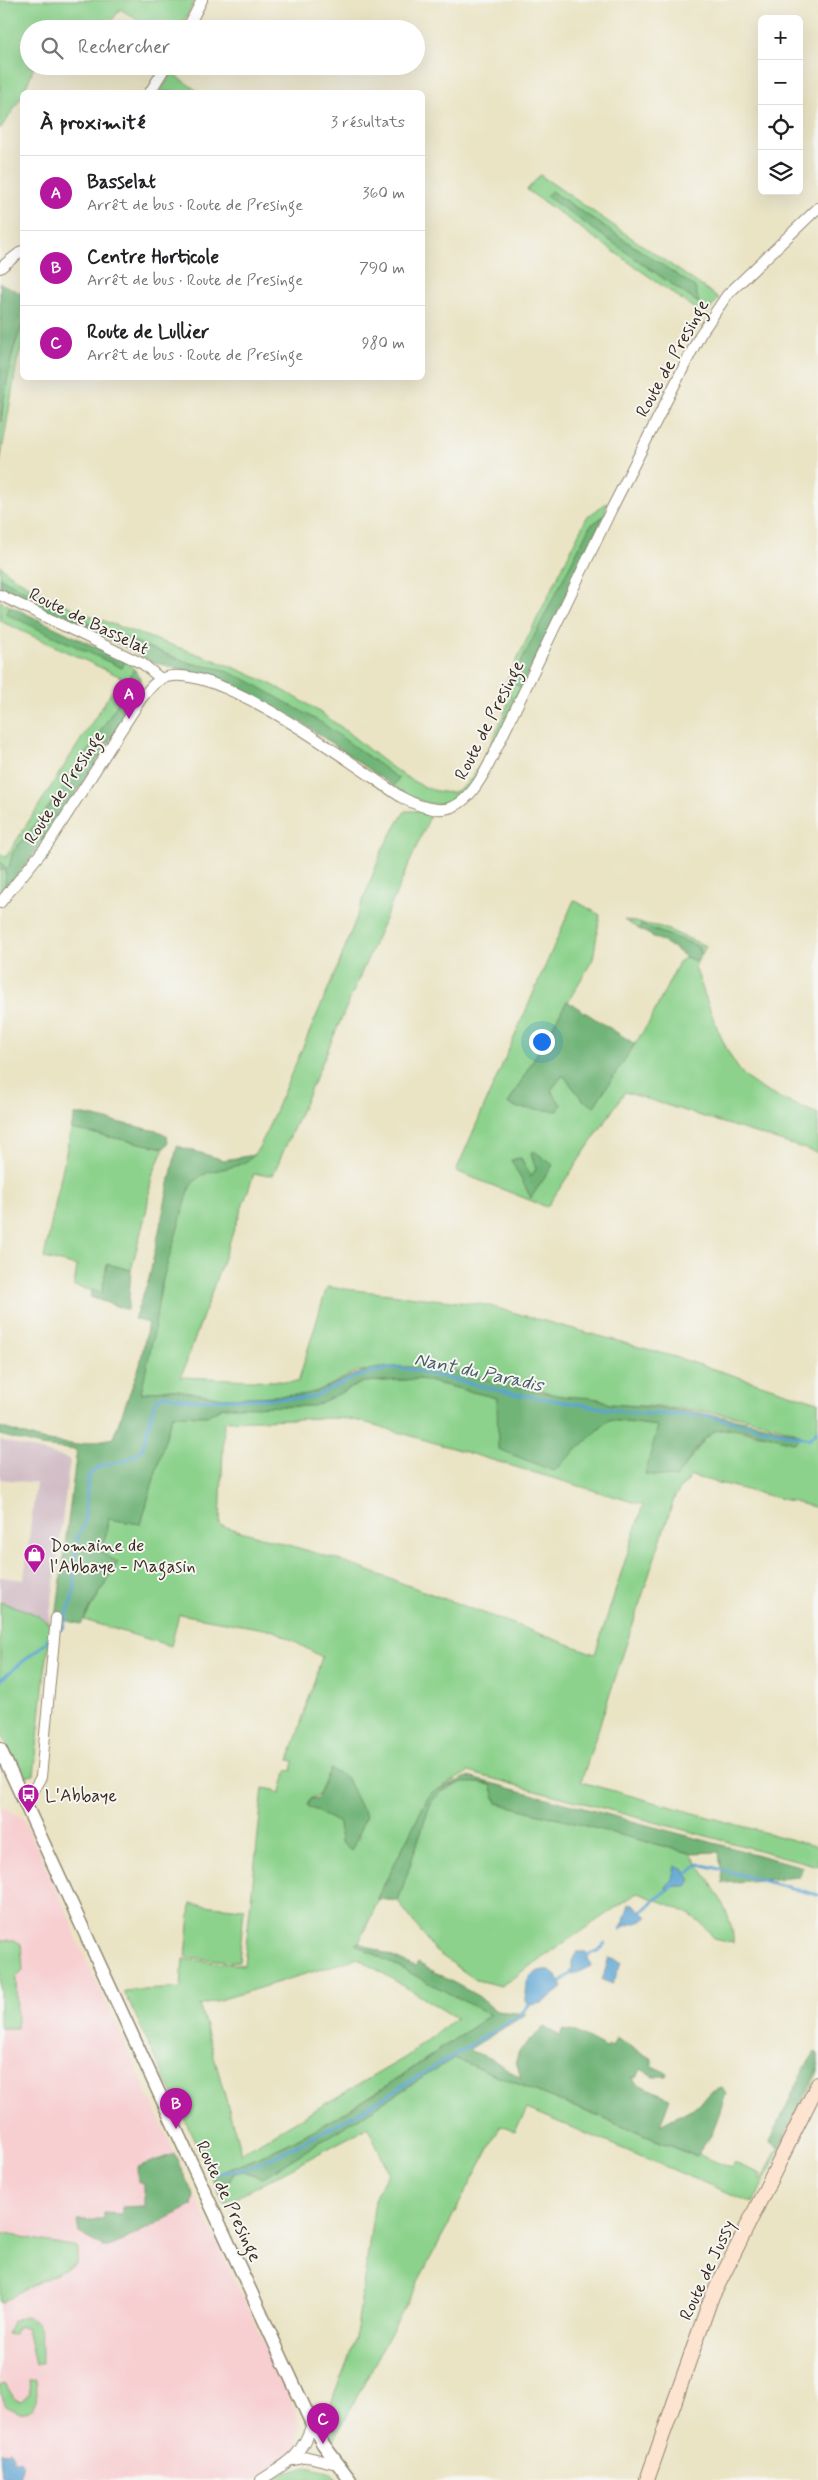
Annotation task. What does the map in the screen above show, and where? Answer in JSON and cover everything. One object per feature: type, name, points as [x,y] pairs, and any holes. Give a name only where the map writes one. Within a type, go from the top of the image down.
[{"type":"main road","name":"Route de Jussy","points":[[647,2480],[710,2301],[818,2084]]},
{"type":"street","points":[[192,20],[202,0]]},
{"type":"street","points":[[151,90],[160,75]]},
{"type":"street","name":"Route de Presinge","points":[[0,903],[48,844],[141,699],[150,688],[162,679],[184,676],[194,678],[254,702],[296,724],[394,792],[417,805],[443,809],[454,807],[468,798],[478,786],[612,508],[700,335],[727,295],[818,208]]},
{"type":"street","points":[[0,268],[20,253]]},
{"type":"street","name":"Route de Basselat","points":[[0,595],[144,664],[162,679]]},
{"type":"street","points":[[24,1798],[34,1789],[41,1777],[56,1618]]},
{"type":"street","name":"Route de Presinge","points":[[0,1749],[312,2424],[337,2464],[350,2480]]},
{"type":"street","points":[[261,2480],[293,2460],[303,2447],[312,2424]]},
{"type":"street","points":[[293,2460],[308,2457],[337,2464]]},
{"type":"shaded area","points":[[0,1440],[70,1459],[49,1623],[34,1614],[0,1602],[0,1577],[24,1580],[36,1483],[0,1479]]},
{"type":"shaded area","points":[[0,1806],[23,1818],[171,2145],[296,2411],[299,2424],[296,2439],[299,2443],[295,2450],[285,2459],[253,2480],[0,2480]]},
{"type":"green space","points":[[0,0],[195,0],[185,20],[137,20],[120,9],[112,20],[20,20],[20,75],[31,75],[24,90],[20,90],[20,99],[0,129]]},
{"type":"green space","points":[[171,75],[175,75],[196,90],[161,90]]},
{"type":"green space","points":[[540,175],[719,298],[705,316],[527,190]],"holes":[[[551,191],[695,287],[698,303],[547,196]]]},
{"type":"green space","points":[[551,191],[695,287],[699,303],[546,196]]},
{"type":"green space","points":[[0,283],[20,293],[20,331],[13,350],[0,422]]},
{"type":"green space","points":[[20,331],[20,352],[0,463],[5,393]]},
{"type":"green space","points":[[608,502],[604,516],[590,526],[514,676],[514,683],[521,688],[487,760],[471,786],[463,795],[454,801],[443,804],[424,802],[393,786],[398,779],[221,669],[188,662],[118,635],[45,602],[0,578],[0,565],[26,584],[83,612],[258,678],[321,713],[410,779],[440,792],[453,792],[462,787],[480,766],[511,697],[503,688],[587,517]]},
{"type":"green space","points":[[604,516],[521,688],[514,683],[514,676],[590,526]]},
{"type":"green space","points":[[0,578],[79,619],[189,663],[221,669],[247,680],[322,723],[399,779],[393,786],[307,726],[269,705],[212,678],[149,661],[123,646],[0,589]]},
{"type":"green space","points":[[0,601],[10,606],[6,613],[122,668],[125,661],[134,669],[130,676],[132,682],[70,780],[13,852],[9,867],[6,868],[5,886],[0,892],[0,870],[4,870],[4,865],[0,862],[0,854],[6,857],[121,677],[0,621]]},
{"type":"green space","points":[[10,606],[125,661],[122,668],[6,614]]},
{"type":"green space","points":[[134,669],[140,680],[139,692],[76,793],[8,888],[5,886],[6,869],[0,870],[0,862],[6,868],[9,867],[13,852],[70,780],[131,682],[130,676]]},
{"type":"green space","points":[[405,811],[421,811],[430,816],[273,1175],[254,1174],[181,1377],[298,1382],[327,1287],[486,1305],[672,1356],[818,1402],[818,1508],[691,1476],[675,1496],[581,1782],[818,1847],[818,1866],[468,1772],[430,1794],[377,1898],[379,1899],[359,1942],[356,1943],[490,2015],[390,2083],[321,2126],[248,2162],[211,2175],[124,1991],[181,1988],[183,1959],[244,1965],[263,1788],[274,1790],[280,1794],[287,1770],[292,1771],[294,1761],[289,1760],[322,1657],[275,1631],[179,1614],[171,1646],[84,1620],[118,1562],[103,1554],[108,1519],[141,1524],[172,1415],[207,1416],[222,1407],[314,1406],[363,1382],[420,1379],[497,1398],[554,1471],[609,1420],[658,1426],[676,1478],[705,1439],[715,1431],[732,1429],[756,1434],[801,1435],[755,1420],[731,1415],[682,1409],[609,1404],[601,1399],[557,1396],[539,1389],[423,1368],[358,1371],[312,1394],[301,1395],[223,1398],[172,1389],[141,1393],[173,1237],[190,1187],[197,1178],[205,1173],[243,1163],[260,1146],[338,966],[383,848]],"holes":[[[350,1419],[378,1426],[643,1505],[595,1654],[336,1559],[220,1525],[224,1421]],[[346,1777],[367,1816],[359,1827],[359,1839],[341,1842],[339,1823],[308,1806],[310,1799]],[[358,1958],[456,2018],[406,2057],[241,2153],[200,2006]]]},
{"type":"green space","points":[[574,900],[600,915],[593,959],[508,1104],[561,1105],[551,1090],[563,1075],[583,1100],[594,1106],[650,1021],[679,962],[686,957],[697,962],[695,967],[717,1028],[740,1071],[765,1091],[818,1114],[818,1153],[625,1092],[547,1207],[456,1171]],"holes":[[[531,1154],[553,1165],[531,1197],[511,1160],[521,1158],[531,1177],[536,1169]]]},
{"type":"green space","points":[[624,920],[661,927],[706,946],[701,956],[700,948],[695,945],[641,925],[639,929]]},
{"type":"green space","points":[[641,925],[695,945],[701,952],[697,962],[639,929]]},
{"type":"green space","points":[[567,1001],[635,1044],[594,1106],[583,1100],[563,1075],[551,1090],[561,1105],[558,1111],[518,1108],[508,1104]]},
{"type":"green space","points":[[75,1115],[85,1115],[161,1132],[167,1136],[168,1143],[164,1148],[71,1129]]},
{"type":"green space","points":[[71,1129],[164,1148],[152,1176],[146,1213],[131,1270],[107,1264],[102,1293],[74,1286],[77,1266],[44,1258]]},
{"type":"green space","points":[[177,1146],[224,1160],[254,1155],[238,1165],[203,1175],[190,1187],[160,1289],[154,1333],[141,1393],[172,1389],[223,1398],[301,1395],[321,1390],[369,1370],[400,1367],[422,1368],[468,1375],[557,1395],[597,1399],[609,1404],[682,1411],[753,1422],[801,1435],[795,1443],[743,1430],[723,1429],[715,1431],[699,1445],[676,1478],[645,1474],[658,1426],[609,1420],[554,1471],[498,1449],[497,1398],[420,1379],[363,1382],[314,1406],[222,1407],[207,1416],[172,1415],[141,1524],[108,1519],[103,1554],[118,1562],[81,1624],[56,1618],[77,1450],[41,1446],[0,1435],[0,1427],[41,1440],[77,1445],[113,1438],[140,1365],[148,1323],[134,1319],[149,1279]]},
{"type":"green space","points":[[534,1151],[553,1165],[531,1198],[511,1160],[521,1158],[531,1177],[536,1169],[531,1153]]},
{"type":"green space","points":[[107,1264],[131,1270],[128,1310],[90,1297],[92,1290],[102,1293]]},
{"type":"green space","points":[[0,1602],[36,1615],[48,1623],[52,1629],[45,1670],[34,1775],[22,1777],[0,1730]]},
{"type":"green space","points":[[330,1769],[346,1777],[367,1816],[351,1851],[341,1842],[339,1823],[308,1806],[310,1799],[317,1798]]},
{"type":"green space","points":[[467,1777],[803,1867],[799,1877],[723,1883],[719,1852],[690,1853],[497,1803],[491,1785],[465,1783],[456,1784],[442,1791],[430,1805],[398,1901],[377,1899],[430,1793]]},
{"type":"green space","points":[[464,1781],[491,1785],[497,1803],[690,1853],[711,1884],[724,1908],[729,1920],[733,1943],[714,1939],[700,1922],[690,1915],[637,1893],[501,1986],[476,1980],[435,1951],[398,1901],[430,1805],[436,1795]]},
{"type":"green space","points":[[191,1904],[244,1909],[239,1962],[186,1957]]},
{"type":"green space","points":[[0,1940],[14,1940],[21,1944],[23,1971],[16,1978],[17,2028],[0,2028]]},
{"type":"green space","points":[[359,1942],[415,1967],[418,1963],[478,1996],[496,2011],[526,2014],[468,2050],[490,2058],[521,2078],[516,2061],[519,2051],[544,2027],[560,2036],[562,2030],[576,2032],[606,2048],[607,2045],[612,2047],[616,2038],[652,2059],[652,2066],[667,2073],[666,2076],[653,2076],[641,2069],[637,2078],[632,2077],[637,2084],[670,2098],[660,2125],[699,2105],[709,2093],[722,2088],[726,2094],[712,2134],[696,2156],[454,2058],[262,2178],[243,2171],[234,2173],[221,2196],[211,2175],[248,2162],[285,2145],[356,2106],[490,2015],[355,1944]]},
{"type":"green space","points":[[815,2052],[818,2054],[818,2067],[778,2147],[770,2142],[802,2072]]},
{"type":"green space","points":[[454,2058],[695,2156],[697,2154],[731,2168],[734,2164],[737,2164],[761,2174],[759,2180],[761,2181],[818,2067],[818,2072],[753,2203],[527,2109],[515,2131],[501,2125],[333,2442],[325,2419],[352,2349],[357,2329],[376,2194],[389,2172],[368,2127],[224,2204],[221,2196],[234,2173],[243,2171],[262,2178]]},
{"type":"green space","points":[[174,2154],[194,2196],[192,2206],[110,2247],[104,2247],[79,2233],[77,2220],[104,2220],[104,2213],[122,2214],[122,2207],[144,2206],[144,2183],[138,2182],[137,2167]]},
{"type":"green space","points":[[0,2233],[77,2247],[77,2264],[22,2290],[3,2303],[0,2302]]},
{"type":"green space","points":[[25,2316],[32,2319],[39,2329],[42,2343],[42,2364],[35,2364],[27,2329],[18,2326],[13,2335],[7,2334],[12,2321]]},
{"type":"green space","points":[[36,2380],[37,2397],[30,2409],[20,2413],[6,2406],[0,2392],[0,2385],[5,2383],[15,2400],[21,2401],[30,2393],[29,2381]]},
{"type":"green space","points":[[306,2467],[329,2472],[338,2480],[270,2480],[277,2476]]},
{"type":"water","points":[[675,1866],[683,1868],[691,1880],[686,1886],[676,1886],[667,1892],[666,1887],[672,1880]]},
{"type":"water","points":[[629,1904],[634,1904],[647,1917],[642,1921],[622,1927]]},
{"type":"water","points":[[577,1952],[586,1952],[591,1966],[573,1975],[570,1971],[572,1970],[572,1960]]},
{"type":"water","points":[[609,1958],[621,1962],[613,1984],[602,1980]]},
{"type":"water","points":[[544,1970],[556,1976],[562,1988],[542,2003],[529,2005],[525,1992],[527,1982],[533,1974]]},
{"type":"water","points":[[10,2450],[13,2457],[11,2460],[21,2461],[23,2465],[18,2480],[9,2480],[9,2476],[4,2478],[2,2476],[0,2452],[7,2453]]},
{"type":"waterway","name":"Nant du Paradis","points":[[0,1680],[46,1643],[50,1634],[63,1628],[75,1588],[74,1572],[77,1538],[84,1525],[88,1478],[99,1467],[136,1455],[143,1447],[155,1401],[164,1395],[189,1400],[310,1398],[355,1377],[391,1368],[409,1369],[515,1394],[634,1413],[708,1416],[809,1439],[818,1430]]},
{"type":"waterway","points":[[687,1874],[700,1864],[818,1895]]},
{"type":"waterway","points":[[642,1911],[666,1891]]},
{"type":"waterway","points":[[588,1955],[598,1951],[605,1943]]},
{"type":"waterway","points":[[561,1981],[572,1973]]},
{"type":"waterway","points":[[219,2173],[240,2170],[258,2164],[326,2131],[519,2016],[529,2005]]},
{"type":"place","name":"Basselat","points":[[129,719]]},
{"type":"place","name":"Domaine de l'Abbaye - Magasin","points":[[34,1574]]},
{"type":"place","name":"L'Abbaye","points":[[29,1814]]},
{"type":"place","name":"Centre Horticole","points":[[176,2129]]},
{"type":"place","name":"Route de Lullier","points":[[323,2444]]}]
